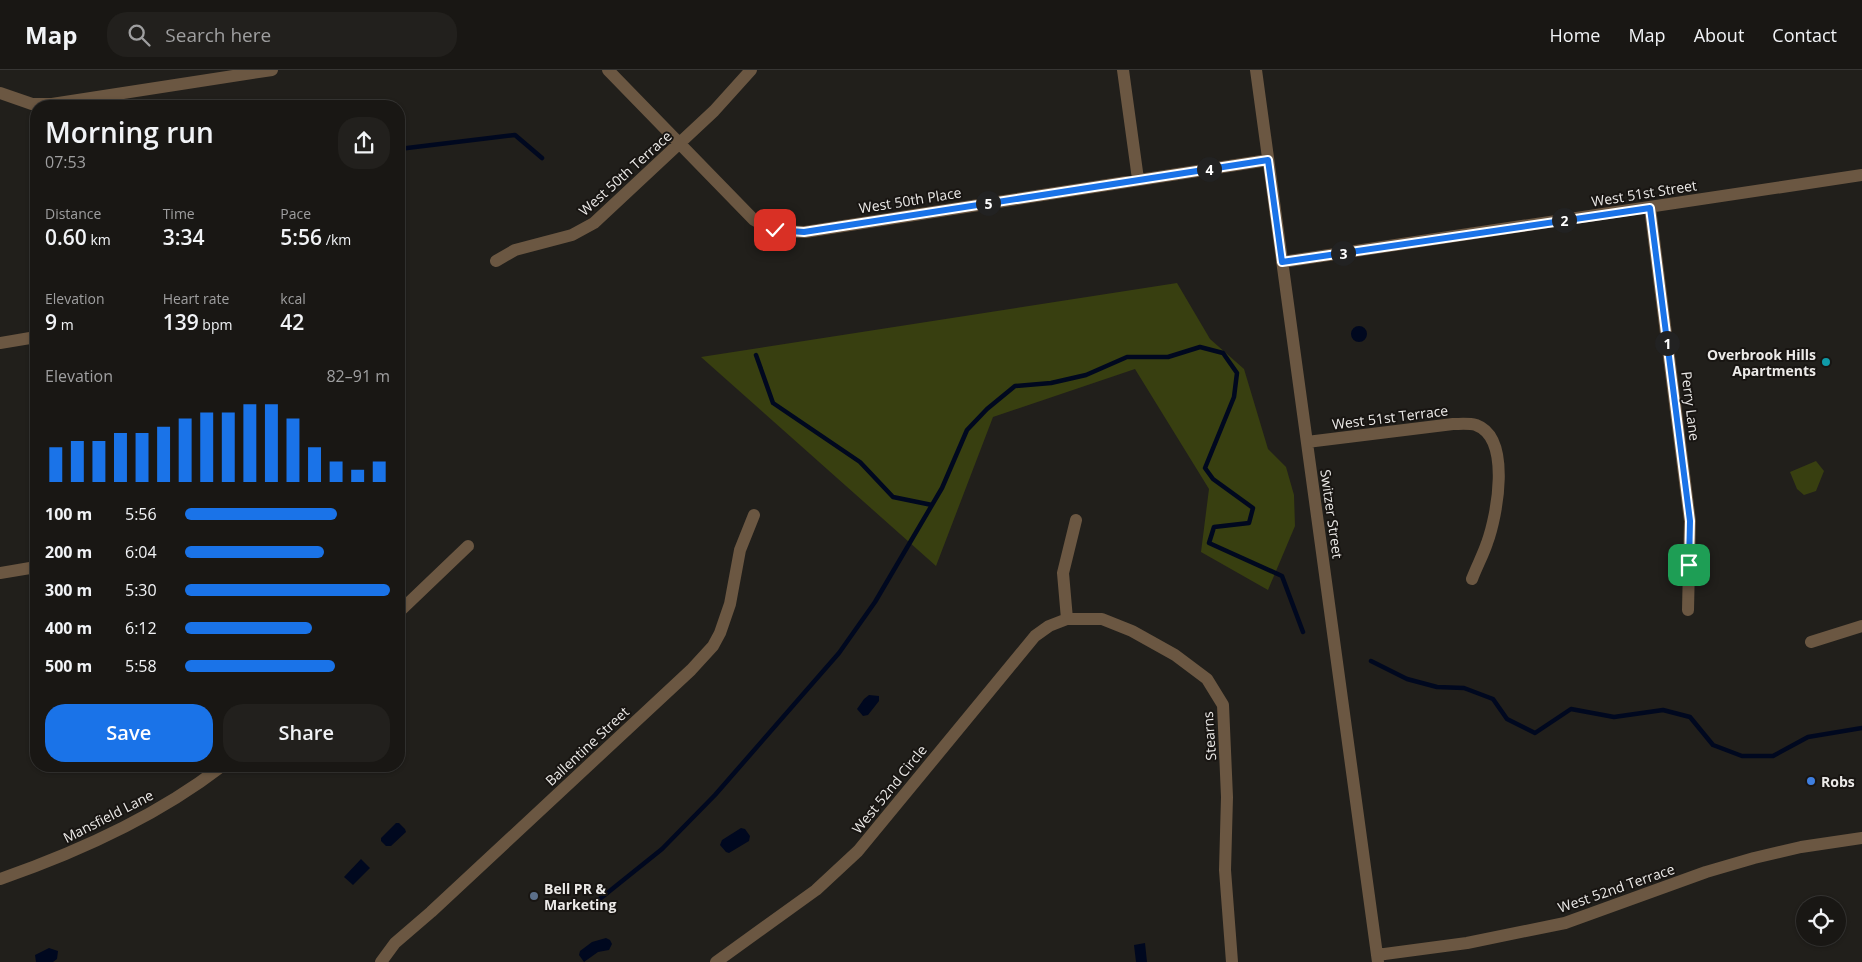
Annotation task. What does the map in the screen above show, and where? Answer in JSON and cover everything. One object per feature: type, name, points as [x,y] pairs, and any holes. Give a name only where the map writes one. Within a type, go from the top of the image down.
[{"type":"street","points":[[75,100],[225,74],[272,70]]},
{"type":"street","name":"West 50th Place","points":[[608,70],[754,220],[775,230],[804,232],[1268,160]]},
{"type":"street","name":"West 50th Terrace","points":[[496,262],[515,250],[572,235],[594,223],[714,111],[751,70]]},
{"type":"street","points":[[1124,70],[1138,179]]},
{"type":"street","name":"Switzer Street","points":[[1256,70],[1378,958]]},
{"type":"street","points":[[0,93],[30,103]]},
{"type":"street","name":"West 51st Street","points":[[1282,262],[1862,175]]},
{"type":"street","name":"Perry Lane","points":[[1650,208],[1690,521],[1688,610]]},
{"type":"street","points":[[0,343],[30,338]]},
{"type":"street","name":"West 51st Terrace","points":[[1307,442],[1453,424],[1477,426],[1489,434],[1495,449],[1499,483],[1494,520],[1487,544],[1472,579]]},
{"type":"street","name":"Ballentine Street","points":[[381,962],[395,943],[431,912],[676,683],[713,646],[720,633],[730,604],[740,550],[754,515]]},
{"type":"street","points":[[1067,619],[1063,573],[1076,520]]},
{"type":"street","points":[[405,606],[468,546]]},
{"type":"street","points":[[0,573],[30,568]]},
{"type":"street","name":"West 52nd Circle","points":[[716,962],[800,903],[839,870],[882,823],[1022,649],[1049,626],[1067,619]]},
{"type":"street","name":"Stearns","points":[[1067,619],[1102,619],[1132,631],[1175,655],[1207,679],[1223,705],[1227,797],[1225,870],[1232,962]]},
{"type":"street","points":[[1811,642],[1862,626]]},
{"type":"street","name":"Mansfield Lane","points":[[0,879],[69,853],[107,835],[163,806],[213,772]]},
{"type":"street","name":"West 52nd Terrace","points":[[1378,958],[1467,943],[1565,922],[1706,872],[1754,858],[1801,847],[1862,838]]},
{"type":"green space","points":[[1177,283],[1210,339],[1244,369],[1268,449],[1286,467],[1294,495],[1295,526],[1268,590],[1201,552],[1209,489],[1135,369],[993,417],[936,566],[701,357]]},
{"type":"green space","points":[[1816,461],[1824,471],[1816,491],[1804,495],[1797,489],[1790,472]]},
{"type":"water","points":[[1359,326],[1365,328],[1367,334],[1365,340],[1359,342],[1353,340],[1351,334],[1353,328]]},
{"type":"water","points":[[869,695],[879,696],[879,701],[868,715],[863,716],[857,709]]},
{"type":"water","points":[[396,823],[399,823],[406,832],[391,846],[386,846],[381,841],[381,838]]},
{"type":"water","points":[[741,828],[745,829],[750,836],[749,841],[729,853],[726,852],[720,845],[722,840]]},
{"type":"water","points":[[361,859],[370,868],[353,885],[344,877]]},
{"type":"water","points":[[606,938],[612,944],[609,950],[598,952],[584,962],[579,955],[580,951],[592,942]]},
{"type":"water","points":[[1145,943],[1147,962],[1136,962],[1134,945]]},
{"type":"water","points":[[49,948],[58,951],[57,959],[53,962],[36,962],[35,955]]},
{"type":"waterway","points":[[405,148],[515,135],[542,158]]},
{"type":"waterway","points":[[591,906],[662,849],[715,795],[839,653],[875,602],[942,488],[967,430],[987,409],[1015,386],[1051,383],[1086,375],[1127,357],[1168,357],[1200,347],[1223,353],[1237,373],[1234,397],[1205,468],[1213,479],[1253,508],[1249,523],[1214,527],[1209,543],[1282,576],[1303,632]]},
{"type":"waterway","points":[[756,355],[773,403],[860,462],[893,497],[932,505]]},
{"type":"waterway","points":[[1371,661],[1407,679],[1437,687],[1464,688],[1493,699],[1507,719],[1535,733],[1571,709],[1614,717],[1663,710],[1690,717],[1713,745],[1742,756],[1773,756],[1808,737],[1862,728]]},
{"type":"place","name":"Overbrook Hills Apartments","points":[[1826,362]]},
{"type":"place","name":"Robs","points":[[1811,781]]},
{"type":"place","name":"Bell PR & Marketing","points":[[534,896]]},
{"type":"route","points":[[775,230],[804,232],[1268,160],[1282,262],[1650,208],[1690,521],[1689,565]]}]
